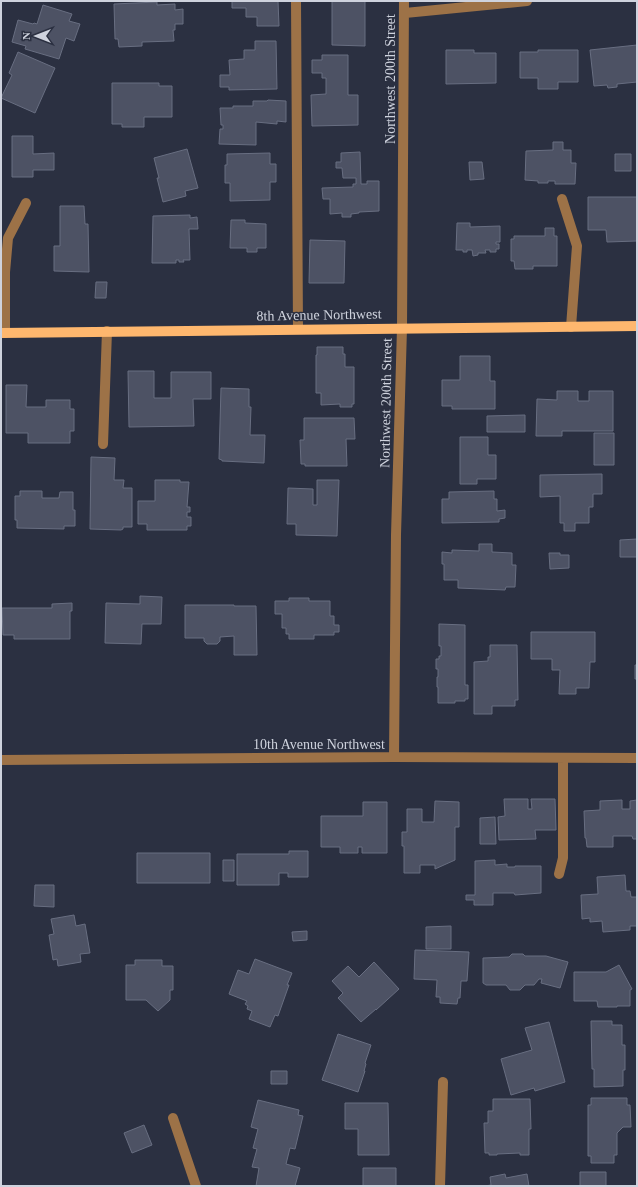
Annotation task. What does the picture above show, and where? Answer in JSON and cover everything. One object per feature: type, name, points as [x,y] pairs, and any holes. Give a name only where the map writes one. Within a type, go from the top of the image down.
[{"type":"main road","name":"8th Avenue Northwest","points":[[3,333],[637,326]]},
{"type":"street","points":[[296,1],[298,330]]},
{"type":"street","name":"Northwest 200th Street","points":[[394,757],[396,535],[402,328],[404,1]]},
{"type":"street","points":[[405,13],[528,1]]},
{"type":"street","points":[[562,199],[577,246],[571,327]]},
{"type":"street","points":[[3,333],[5,272],[8,238],[26,203]]},
{"type":"street","points":[[103,444],[107,332]]},
{"type":"street","name":"10th Avenue Northwest","points":[[1,760],[394,757],[637,758]]},
{"type":"street","points":[[559,874],[563,858],[563,758]]},
{"type":"street","points":[[440,1186],[443,1082]]},
{"type":"street","points":[[173,1118],[196,1186]]},
{"type":"building","points":[[232,1],[278,1],[279,26],[257,26],[257,17],[246,17],[246,8],[232,8]]},
{"type":"building","points":[[332,1],[365,1],[365,46],[332,45]]},
{"type":"building","points":[[157,2],[157,5],[175,4],[175,10],[183,9],[183,24],[175,24],[175,30],[173,30],[174,41],[142,42],[142,46],[119,47],[118,39],[115,39],[114,4]]},
{"type":"building","points":[[43,5],[72,14],[69,21],[80,24],[74,41],[66,38],[59,59],[25,49],[26,46],[12,42],[18,20],[37,24]]},
{"type":"building","points":[[255,41],[276,41],[277,89],[229,90],[229,87],[220,87],[220,75],[230,75],[229,60],[244,59],[244,50],[255,50]]},
{"type":"building","points":[[637,45],[637,82],[617,84],[617,87],[608,88],[607,85],[594,86],[590,50]]},
{"type":"building","points":[[446,50],[474,50],[474,53],[496,53],[496,83],[446,84]]},
{"type":"building","points":[[538,50],[578,50],[578,82],[558,82],[558,89],[538,89],[538,78],[520,78],[520,52],[538,52]]},
{"type":"building","points":[[18,52],[55,68],[35,113],[1,98],[12,75],[9,73]]},
{"type":"building","points":[[322,55],[348,55],[348,95],[358,95],[358,125],[312,126],[311,95],[326,94],[326,78],[322,78],[322,73],[312,73],[312,60],[322,60]]},
{"type":"building","points":[[112,83],[159,83],[159,86],[172,86],[172,117],[144,117],[144,127],[122,127],[122,124],[112,124]]},
{"type":"building","points":[[253,101],[286,101],[286,122],[277,121],[277,124],[256,122],[256,145],[219,144],[220,129],[223,129],[223,125],[221,125],[220,108],[233,108],[233,106],[253,106]]},
{"type":"building","points":[[12,136],[33,136],[33,154],[54,153],[54,170],[33,170],[33,177],[12,177]]},
{"type":"building","points":[[553,142],[563,142],[563,150],[571,150],[571,163],[576,163],[575,184],[555,184],[555,181],[538,183],[538,181],[525,180],[526,151],[553,150]]},
{"type":"building","points":[[187,149],[198,188],[185,191],[186,196],[163,202],[154,158]]},
{"type":"building","points":[[360,152],[361,184],[367,184],[367,181],[379,181],[379,211],[359,212],[351,214],[351,217],[342,217],[342,213],[330,214],[330,199],[323,199],[322,188],[353,187],[353,184],[356,184],[356,178],[343,178],[342,168],[336,168],[336,162],[341,162],[341,153]]},
{"type":"building","points":[[270,153],[270,164],[276,164],[276,182],[270,182],[270,200],[230,201],[230,183],[225,183],[225,165],[227,165],[227,154]]},
{"type":"building","points":[[615,154],[631,154],[631,171],[615,171]]},
{"type":"building","points":[[469,162],[482,162],[484,179],[470,180]]},
{"type":"building","points":[[588,197],[637,197],[637,241],[607,242],[606,230],[588,230]]},
{"type":"building","points":[[60,206],[84,206],[85,224],[88,224],[89,272],[54,271],[54,246],[60,246]]},
{"type":"building","points":[[190,215],[190,218],[197,217],[198,229],[189,229],[190,260],[183,260],[184,262],[179,262],[179,260],[176,260],[176,263],[152,263],[153,216]]},
{"type":"building","points":[[231,220],[245,220],[245,223],[266,224],[266,248],[257,248],[257,252],[247,252],[247,248],[230,248]]},
{"type":"building","points":[[457,223],[470,223],[470,227],[500,226],[500,242],[496,242],[496,244],[499,244],[499,249],[496,249],[496,252],[485,250],[486,253],[478,253],[478,255],[473,256],[472,250],[463,252],[463,250],[456,250]]},
{"type":"building","points":[[545,228],[554,228],[554,236],[557,236],[557,266],[533,266],[533,269],[515,269],[514,261],[511,261],[511,239],[514,239],[514,236],[545,236]]},
{"type":"building","points":[[310,240],[345,241],[344,283],[309,283]]},
{"type":"building","points":[[96,282],[107,282],[106,298],[95,298]]},
{"type":"building","points":[[317,347],[343,347],[343,354],[345,354],[345,367],[354,367],[354,404],[352,404],[352,407],[340,407],[340,404],[321,405],[321,393],[316,393]]},
{"type":"building","points":[[460,356],[490,356],[490,381],[495,381],[495,409],[452,409],[452,406],[442,406],[442,380],[460,380]]},
{"type":"building","points":[[128,371],[154,371],[154,398],[171,398],[171,372],[211,372],[211,399],[193,399],[194,426],[129,427]]},
{"type":"building","points":[[6,385],[27,385],[26,407],[46,407],[46,400],[70,400],[70,409],[74,409],[74,431],[70,431],[70,443],[28,443],[28,433],[6,433]]},
{"type":"building","points":[[221,388],[249,389],[249,407],[251,407],[250,435],[265,435],[264,463],[222,461],[219,459]]},
{"type":"building","points":[[557,391],[578,391],[578,401],[589,401],[589,391],[613,391],[613,431],[562,431],[562,436],[536,436],[537,399],[557,400]]},
{"type":"building","points":[[525,415],[525,432],[487,432],[487,416]]},
{"type":"building","points":[[304,418],[354,418],[355,439],[346,439],[347,466],[305,466],[305,464],[301,464],[300,440],[304,440]]},
{"type":"building","points":[[594,433],[614,433],[614,465],[594,465]]},
{"type":"building","points":[[460,437],[488,437],[488,455],[496,455],[496,479],[477,479],[477,484],[460,484]]},
{"type":"building","points":[[91,457],[115,458],[114,480],[124,480],[123,488],[132,488],[132,527],[123,527],[121,530],[90,529]]},
{"type":"building","points":[[602,474],[602,494],[593,494],[593,507],[589,507],[589,523],[575,523],[575,531],[564,531],[564,523],[560,523],[560,496],[540,497],[540,475]]},
{"type":"building","points":[[155,480],[180,480],[180,482],[189,482],[187,507],[190,507],[190,512],[187,512],[187,517],[191,517],[191,526],[187,526],[187,530],[147,530],[147,524],[138,524],[138,501],[155,501]]},
{"type":"building","points":[[317,480],[339,480],[337,536],[296,535],[296,524],[287,524],[288,488],[313,489],[313,505],[317,505]]},
{"type":"building","points":[[20,491],[42,491],[42,498],[59,498],[60,492],[73,492],[75,526],[64,526],[64,529],[17,528],[17,520],[15,520],[15,496],[20,496]]},
{"type":"building","points":[[494,491],[494,499],[497,499],[497,511],[505,510],[505,518],[499,519],[499,522],[442,523],[442,499],[449,499],[449,492]]},
{"type":"building","points":[[637,539],[637,557],[620,557],[620,540]]},
{"type":"building","points":[[479,544],[492,544],[492,552],[512,553],[512,565],[516,565],[515,587],[506,587],[505,590],[458,588],[458,580],[444,580],[442,552],[452,553],[452,550],[479,551]]},
{"type":"building","points":[[549,553],[569,555],[569,568],[550,569]]},
{"type":"building","points":[[140,596],[162,597],[161,624],[142,624],[141,644],[105,643],[106,603],[140,604]]},
{"type":"building","points":[[289,598],[309,598],[309,601],[330,601],[330,616],[334,616],[334,625],[339,625],[339,632],[334,632],[334,635],[314,635],[314,639],[289,639],[289,634],[286,634],[286,628],[282,628],[282,614],[275,614],[275,601],[289,601]]},
{"type":"building","points":[[72,603],[72,611],[70,611],[70,639],[14,639],[14,635],[3,635],[2,608],[52,608],[52,604]]},
{"type":"building","points":[[185,605],[256,606],[257,655],[234,655],[234,636],[220,637],[220,641],[217,644],[207,644],[204,641],[204,638],[185,638]]},
{"type":"building","points":[[439,624],[465,625],[465,685],[468,685],[468,699],[465,699],[465,701],[455,701],[455,703],[438,703],[438,669],[436,669],[436,659],[439,659],[439,656],[441,656],[441,646],[439,646]]},
{"type":"building","points":[[531,632],[595,632],[595,662],[590,662],[589,688],[576,688],[576,694],[559,694],[560,670],[552,670],[552,659],[531,659]]},
{"type":"building","points":[[490,645],[517,645],[518,700],[515,700],[515,706],[492,706],[492,714],[474,714],[474,662],[488,661],[488,657],[490,657]]},
{"type":"building","points":[[635,665],[637,665],[637,679],[635,679]]},
{"type":"building","points":[[504,799],[528,799],[528,809],[532,809],[531,799],[555,799],[556,830],[535,830],[536,839],[499,840],[498,817],[505,816]]},
{"type":"building","points":[[622,800],[622,809],[630,809],[630,801],[637,800],[637,839],[633,839],[632,836],[613,836],[613,847],[587,847],[585,838],[584,811],[600,810],[600,801]]},
{"type":"building","points":[[435,801],[459,802],[459,827],[455,827],[455,860],[435,869],[435,865],[420,865],[420,873],[404,873],[404,846],[402,846],[402,832],[407,832],[407,809],[422,809],[422,822],[434,822]]},
{"type":"building","points":[[363,802],[387,802],[387,853],[362,853],[362,847],[358,847],[358,853],[340,853],[340,847],[321,847],[321,816],[363,816]]},
{"type":"building","points":[[495,817],[496,844],[480,844],[480,818]]},
{"type":"building","points":[[289,851],[308,851],[308,877],[288,877],[288,873],[279,873],[279,885],[237,885],[237,854],[289,854]]},
{"type":"building","points":[[137,853],[210,853],[210,883],[137,883]]},
{"type":"building","points":[[223,860],[234,860],[234,881],[223,881]]},
{"type":"building","points":[[495,860],[495,865],[507,864],[507,867],[541,866],[541,893],[515,895],[514,893],[493,893],[493,905],[474,905],[474,900],[466,900],[466,895],[475,895],[475,861]]},
{"type":"building","points":[[625,875],[626,891],[630,891],[631,897],[637,897],[637,926],[630,926],[630,930],[603,932],[602,921],[590,922],[590,918],[582,919],[581,895],[598,894],[597,877]]},
{"type":"building","points":[[35,885],[54,885],[54,907],[34,906]]},
{"type":"building","points":[[74,915],[76,926],[85,924],[90,953],[80,954],[81,962],[58,966],[57,959],[53,960],[49,935],[54,934],[51,919]]},
{"type":"building","points":[[451,926],[451,949],[426,949],[426,927]]},
{"type":"building","points":[[307,931],[307,940],[293,941],[292,932]]},
{"type":"building","points":[[415,950],[469,952],[467,981],[461,981],[460,998],[458,998],[457,1004],[440,1003],[440,997],[436,997],[437,980],[414,979]]},
{"type":"building","points":[[512,954],[523,954],[525,956],[546,956],[568,962],[560,988],[541,983],[542,979],[539,979],[534,985],[525,985],[520,990],[510,990],[506,985],[486,985],[483,983],[483,958],[509,957]]},
{"type":"building","points":[[255,959],[292,973],[278,1016],[275,1015],[270,1027],[249,1019],[252,1011],[247,1009],[248,1006],[245,1004],[247,1001],[229,994],[238,970],[249,974]]},
{"type":"building","points":[[135,960],[162,960],[162,966],[173,966],[173,990],[170,990],[170,1000],[158,1011],[146,1000],[126,1000],[126,965],[135,965]]},
{"type":"building","points":[[374,962],[399,989],[361,1022],[338,998],[343,993],[332,981],[348,966],[359,977]]},
{"type":"building","points":[[619,965],[632,989],[630,990],[630,1006],[598,1007],[597,1001],[574,1001],[574,972],[606,972]]},
{"type":"building","points":[[591,1021],[612,1021],[612,1025],[622,1025],[622,1045],[625,1045],[625,1070],[623,1070],[623,1086],[594,1087]]},
{"type":"building","points":[[549,1022],[565,1082],[535,1091],[534,1088],[511,1095],[501,1059],[532,1050],[525,1028]]},
{"type":"building","points":[[338,1034],[371,1045],[358,1092],[322,1080]]},
{"type":"building","points":[[271,1071],[287,1071],[287,1084],[271,1084]]},
{"type":"building","points":[[591,1098],[627,1098],[627,1105],[630,1105],[631,1127],[623,1127],[617,1133],[617,1155],[614,1155],[614,1163],[591,1163],[591,1156],[588,1156],[588,1105],[591,1105]]},
{"type":"building","points":[[493,1099],[530,1099],[531,1129],[529,1129],[529,1155],[520,1155],[520,1153],[489,1155],[489,1153],[485,1153],[484,1123],[488,1123],[488,1111],[493,1111]]},
{"type":"building","points":[[258,1100],[299,1110],[298,1115],[303,1116],[295,1149],[290,1148],[286,1164],[300,1168],[295,1186],[256,1186],[259,1168],[252,1167],[257,1149],[253,1148],[258,1129],[251,1127]]},
{"type":"building","points":[[345,1103],[388,1103],[389,1155],[358,1155],[358,1129],[345,1129]]},
{"type":"building","points":[[144,1125],[152,1145],[132,1153],[124,1133]]},
{"type":"building","points":[[363,1168],[396,1168],[396,1186],[363,1186]]},
{"type":"building","points":[[580,1172],[606,1172],[606,1186],[580,1186]]},
{"type":"building","points":[[505,1174],[506,1178],[527,1174],[529,1186],[485,1186],[491,1185],[490,1177]]}]
